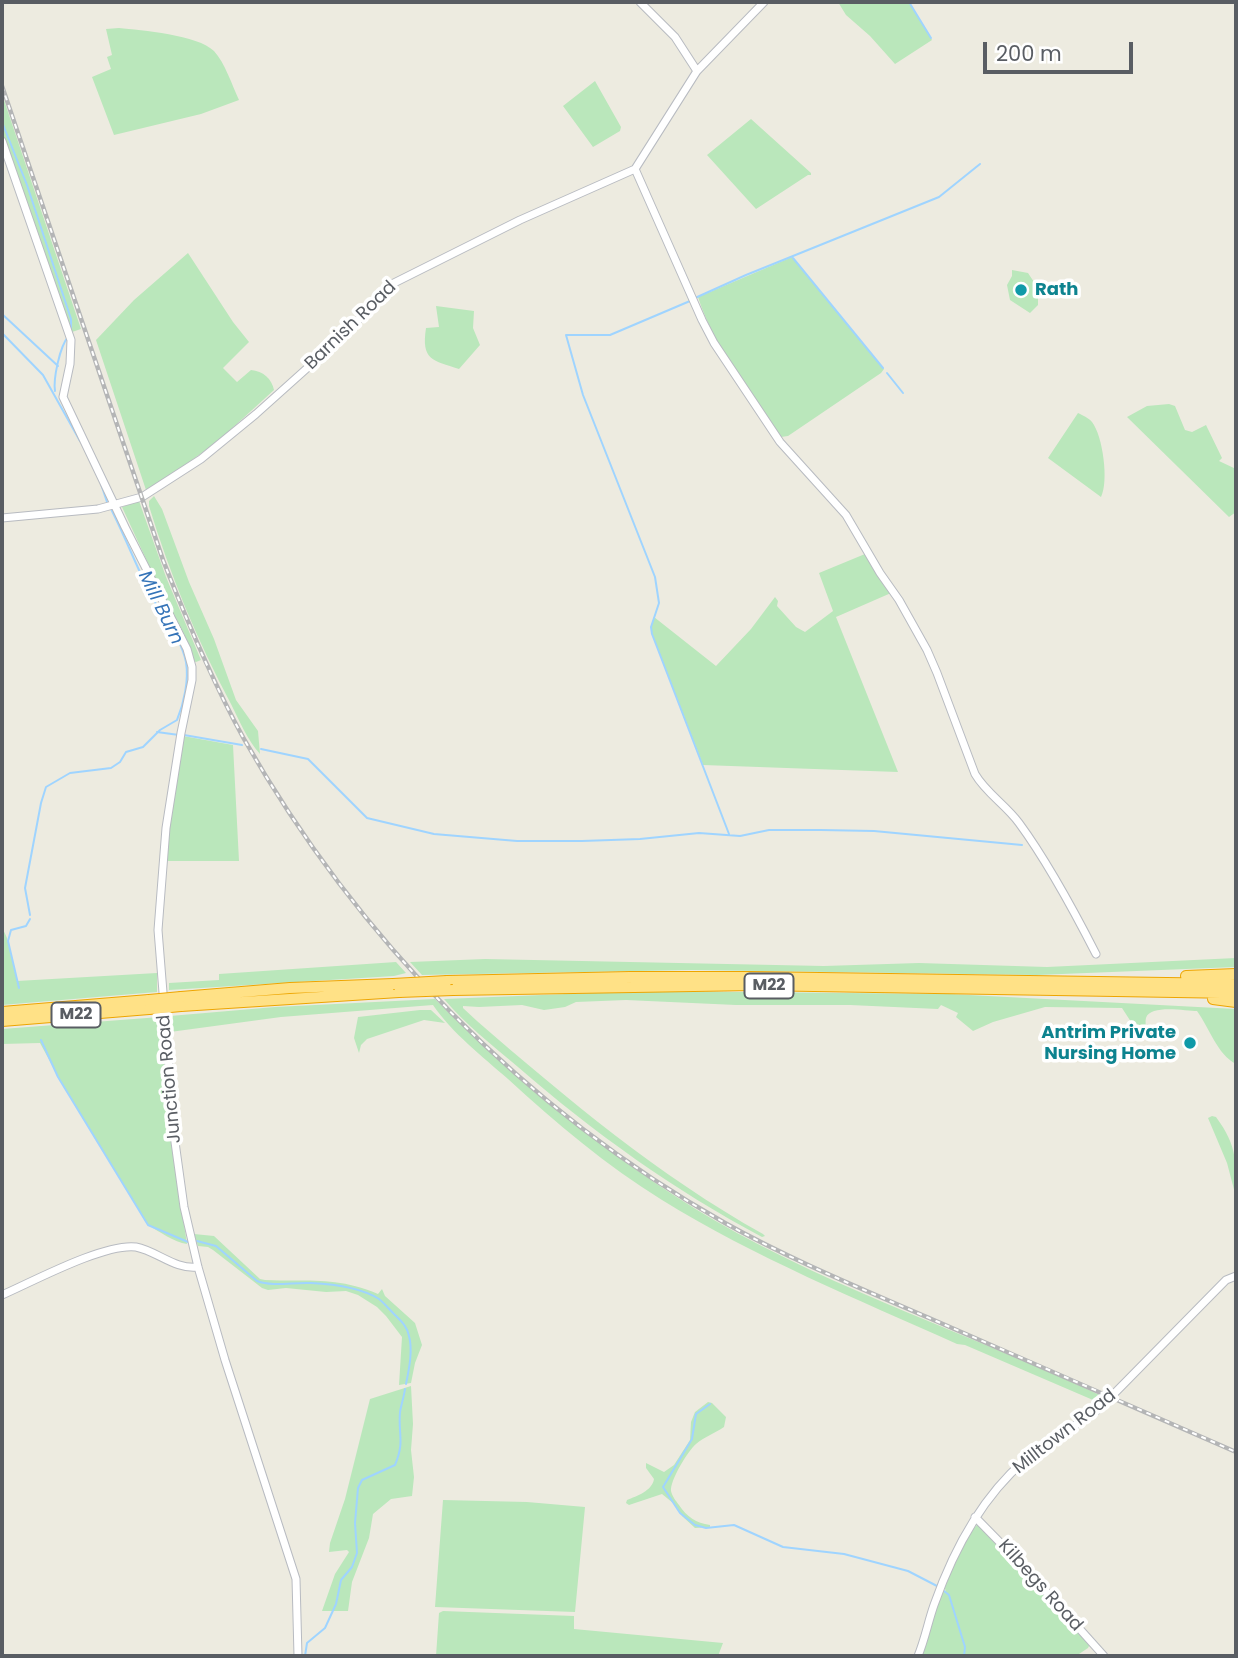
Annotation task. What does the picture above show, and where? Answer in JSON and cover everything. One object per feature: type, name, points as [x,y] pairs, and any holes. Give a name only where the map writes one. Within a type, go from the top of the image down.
[{"type":"highway","points":[[1033,981],[1236,974]]},
{"type":"highway","name":"M22","points":[[2,1012],[396,988],[657,977],[1236,984]]},
{"type":"highway","name":"M22","points":[[450,986],[754,985],[1236,993]]},
{"type":"highway","points":[[1085,991],[1236,1002]]},
{"type":"highway","name":"M22","points":[[2,1021],[149,1004]]},
{"type":"street","points":[[640,2],[675,37],[697,71]]},
{"type":"street","points":[[764,2],[697,71],[635,169],[714,343],[780,442],[846,515],[927,650],[975,774],[1016,819],[1031,840],[1096,954]]},
{"type":"street","name":"Junction Road","points":[[2,141],[71,341],[70,364],[63,397],[111,507],[187,649],[192,667],[165,838],[158,930],[176,1152],[184,1207],[198,1267],[225,1360],[296,1578],[298,1656]]},
{"type":"street","name":"Barnish Road","points":[[2,518],[111,507],[142,497],[201,459],[310,367],[379,297],[401,279],[531,215],[635,169]]},
{"type":"street","points":[[2,1295],[80,1260],[127,1248],[137,1248],[185,1267],[198,1267]]},
{"type":"street","name":"Milltown Road","points":[[918,1656],[941,1588],[975,1517],[997,1488],[1026,1459],[1082,1423],[1100,1408],[1226,1280],[1236,1276]]},
{"type":"street","name":"Kilbegs Road","points":[[975,1517],[1104,1656]]},
{"type":"green space","points":[[838,2],[909,2],[932,40],[895,64],[870,36],[846,15]]},
{"type":"green space","points":[[106,29],[169,34],[206,46],[214,51],[222,62],[239,100],[201,114],[114,135],[92,77],[111,69],[107,57],[112,55]]},
{"type":"green space","points":[[595,81],[621,127],[620,131],[593,147],[563,106]]},
{"type":"green space","points":[[2,94],[81,329],[72,332],[2,134]]},
{"type":"green space","points":[[751,119],[811,173],[756,209],[707,155]]},
{"type":"green space","points":[[188,253],[249,342],[223,368],[237,382],[251,370],[259,372],[269,379],[274,390],[217,442],[146,490],[96,340],[134,300]]},
{"type":"green space","points":[[792,257],[884,369],[788,436],[781,437],[724,352],[698,297]]},
{"type":"green space","points":[[1012,270],[1028,273],[1038,288],[1038,305],[1030,313],[1010,300],[1007,285]]},
{"type":"green space","points":[[436,306],[474,311],[473,328],[480,345],[459,369],[436,361],[427,353],[426,328],[439,327]]},
{"type":"green space","points":[[1147,406],[1175,406],[1185,430],[1192,432],[1206,425],[1222,458],[1219,461],[1236,469],[1236,512],[1229,517],[1127,417]]},
{"type":"green space","points":[[1078,413],[1092,422],[1102,448],[1105,481],[1101,497],[1048,458]]},
{"type":"green space","points":[[154,496],[162,509],[236,700],[258,731],[260,754],[241,723],[185,607],[149,506],[149,501]]},
{"type":"green space","points":[[139,501],[166,577],[201,660],[196,662],[193,661],[122,507]]},
{"type":"green space","points":[[865,554],[891,593],[836,617],[898,772],[703,765],[652,634],[654,617],[716,666],[751,629],[775,597],[777,606],[796,627],[805,632],[833,611],[819,573]]},
{"type":"green space","points":[[183,736],[233,745],[239,861],[165,861]]},
{"type":"green space","points":[[2,927],[17,981],[157,973],[157,992],[2,1005]]},
{"type":"green space","points":[[1236,958],[1236,967],[1037,975],[692,970],[422,975],[410,962],[485,959],[824,966],[919,963],[1047,967]]},
{"type":"green space","points":[[396,962],[406,973],[394,976],[169,990],[169,983],[219,980],[219,974]]},
{"type":"green space","points":[[640,991],[950,994],[1236,1009],[1236,1064],[1219,1048],[1197,1011],[1154,1011],[1146,1018],[1146,1029],[1141,1033],[1122,1008],[1045,1007],[993,1022],[973,1031],[956,1017],[958,1013],[941,1005],[938,1009],[626,1000],[576,1002],[565,1007],[544,1010],[522,1005],[463,1006],[477,1021],[614,1135],[687,1187],[765,1236],[762,1237],[697,1200],[605,1137],[489,1043],[444,999]]},
{"type":"green space","points":[[435,999],[533,1090],[568,1118],[639,1172],[714,1220],[761,1246],[859,1292],[1106,1398],[1100,1403],[965,1345],[957,1344],[807,1277],[734,1241],[662,1200],[621,1173],[545,1112],[468,1044],[433,1005],[281,1017],[170,1032],[170,1016],[275,1007]]},
{"type":"green space","points":[[431,1010],[445,1023],[424,1020],[367,1039],[361,1045],[359,1053],[354,1038],[358,1017]]},
{"type":"green space","points":[[160,1017],[174,1160],[187,1244],[148,1225],[66,1091],[40,1043],[2,1044],[2,1029]]},
{"type":"green space","points":[[1216,1117],[1232,1146],[1236,1197],[1227,1163],[1208,1118]]},
{"type":"green space","points":[[194,1234],[214,1236],[260,1279],[335,1282],[378,1294],[382,1289],[385,1296],[415,1323],[422,1345],[411,1383],[399,1385],[402,1337],[377,1307],[346,1291],[262,1288],[213,1250],[198,1246]]},
{"type":"green space","points":[[411,1386],[411,1450],[414,1477],[412,1496],[391,1499],[373,1514],[369,1538],[352,1582],[348,1611],[322,1611],[335,1574],[349,1552],[329,1552],[330,1543],[345,1499],[370,1399]]},
{"type":"green space","points":[[708,1402],[726,1417],[724,1427],[696,1444],[676,1473],[671,1491],[689,1516],[710,1527],[695,1528],[662,1494],[629,1505],[626,1503],[653,1483],[654,1479],[646,1468],[646,1463],[664,1472],[674,1465],[690,1440],[691,1422],[695,1412]]},
{"type":"green space","points":[[443,1500],[527,1502],[585,1507],[575,1612],[435,1607]]},
{"type":"green space","points":[[978,1524],[1009,1554],[1090,1644],[1088,1648],[1076,1656],[922,1656],[940,1595],[946,1590],[944,1589],[963,1545]]},
{"type":"green space","points":[[439,1613],[574,1616],[574,1629],[723,1643],[718,1656],[436,1656]]},
{"type":"waterway","points":[[909,2],[931,38]]},
{"type":"waterway","points":[[2,122],[27,185],[71,319],[71,333]]},
{"type":"waterway","points":[[695,298],[939,197],[980,164]]},
{"type":"waterway","points":[[793,258],[883,368]]},
{"type":"waterway","points":[[690,301],[610,335],[566,335],[583,395],[655,577],[659,603],[651,627],[652,634],[729,834]]},
{"type":"waterway","points":[[2,314],[58,366]]},
{"type":"waterway","points":[[2,333],[43,375],[80,441]]},
{"type":"waterway","points":[[55,391],[58,363],[68,337]]},
{"type":"waterway","points":[[887,373],[903,393]]},
{"type":"waterway","points":[[101,484],[107,502]]},
{"type":"waterway","name":"Mill Burn","points":[[30,915],[25,888],[46,787],[70,773],[111,768],[120,762],[126,752],[143,747],[160,730],[177,720],[185,691],[187,676],[184,653],[151,595],[110,507]]},
{"type":"waterway","points":[[157,732],[179,735]]},
{"type":"waterway","points":[[184,735],[242,745]]},
{"type":"waterway","points":[[261,749],[308,759],[367,818],[434,834],[517,841],[582,841],[699,833],[740,836],[769,830],[821,830],[874,831],[1022,845]]},
{"type":"waterway","points":[[19,988],[8,941],[11,930],[26,926],[30,919]]},
{"type":"waterway","points":[[41,1040],[58,1077],[148,1225],[188,1242]]},
{"type":"waterway","points":[[197,1241],[216,1246],[257,1281],[270,1284],[337,1285],[379,1299],[408,1332],[411,1354],[406,1384]]},
{"type":"waterway","points":[[305,1656],[307,1643],[325,1628],[336,1604],[341,1580],[352,1567],[357,1553],[355,1523],[358,1488],[362,1480],[395,1465],[400,1450],[400,1412],[405,1389]]},
{"type":"waterway","points":[[710,1404],[696,1414],[692,1439],[663,1487],[680,1513],[695,1525],[706,1528],[734,1525],[783,1547],[844,1554],[908,1571],[937,1586]]},
{"type":"waterway","points":[[944,1591],[949,1595],[965,1647],[964,1656]]},
{"type":"railway","points":[[2,86],[163,560],[200,651],[244,739],[289,812],[339,883],[393,950],[452,1013],[515,1073],[581,1128],[652,1178],[725,1223],[829,1275],[1236,1452]]},
{"type":"place","name":"Rath","points":[[1021,290]]},
{"type":"place","name":"Antrim Private Nursing Home","points":[[1190,1043]]}]
